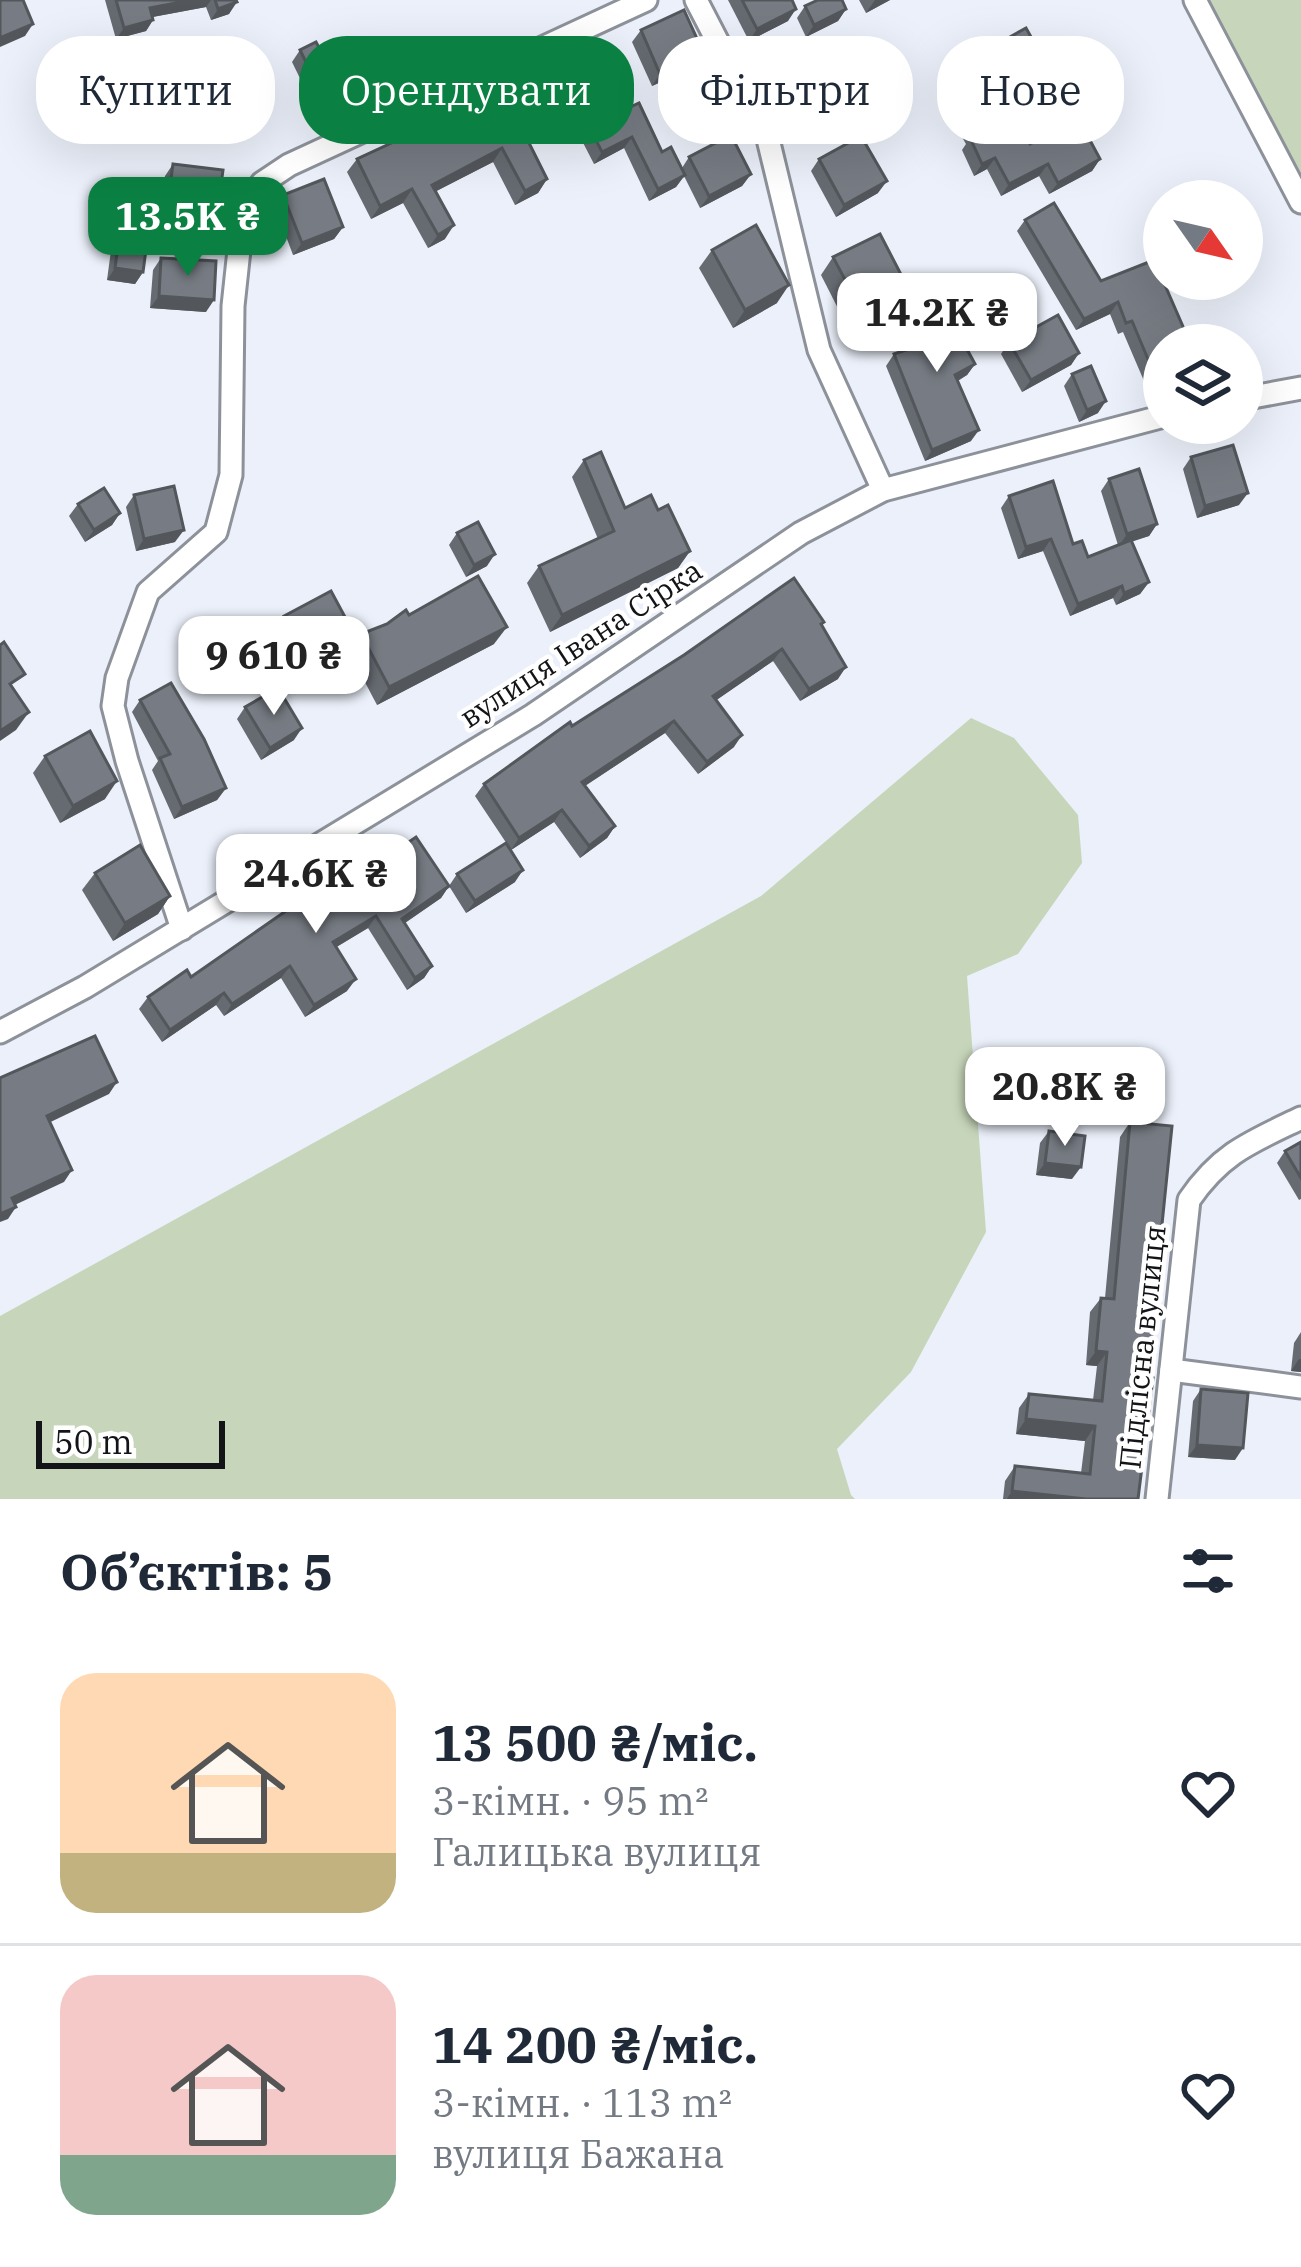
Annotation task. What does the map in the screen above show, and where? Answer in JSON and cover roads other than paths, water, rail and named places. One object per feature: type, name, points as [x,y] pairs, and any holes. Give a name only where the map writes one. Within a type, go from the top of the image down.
[{"type":"street","points":[[182,929],[113,706],[117,678],[148,592],[216,532],[224,506],[231,475],[232,305],[243,213],[262,183],[290,165],[646,0]]},
{"type":"street","points":[[696,0],[768,139],[819,350],[883,490]]},
{"type":"street","points":[[1195,0],[1301,202]]},
{"type":"street","points":[[1263,395],[1301,388]]},
{"type":"street","name":"вулиця Івана Сірка","points":[[0,1032],[182,929],[533,715],[801,533],[883,490],[1143,422]]},
{"type":"street","name":"Підлісна вулиця","points":[[1157,1499],[1189,1200],[1210,1170],[1232,1151],[1301,1118]]},
{"type":"street","points":[[1171,1370],[1301,1387]]}]
